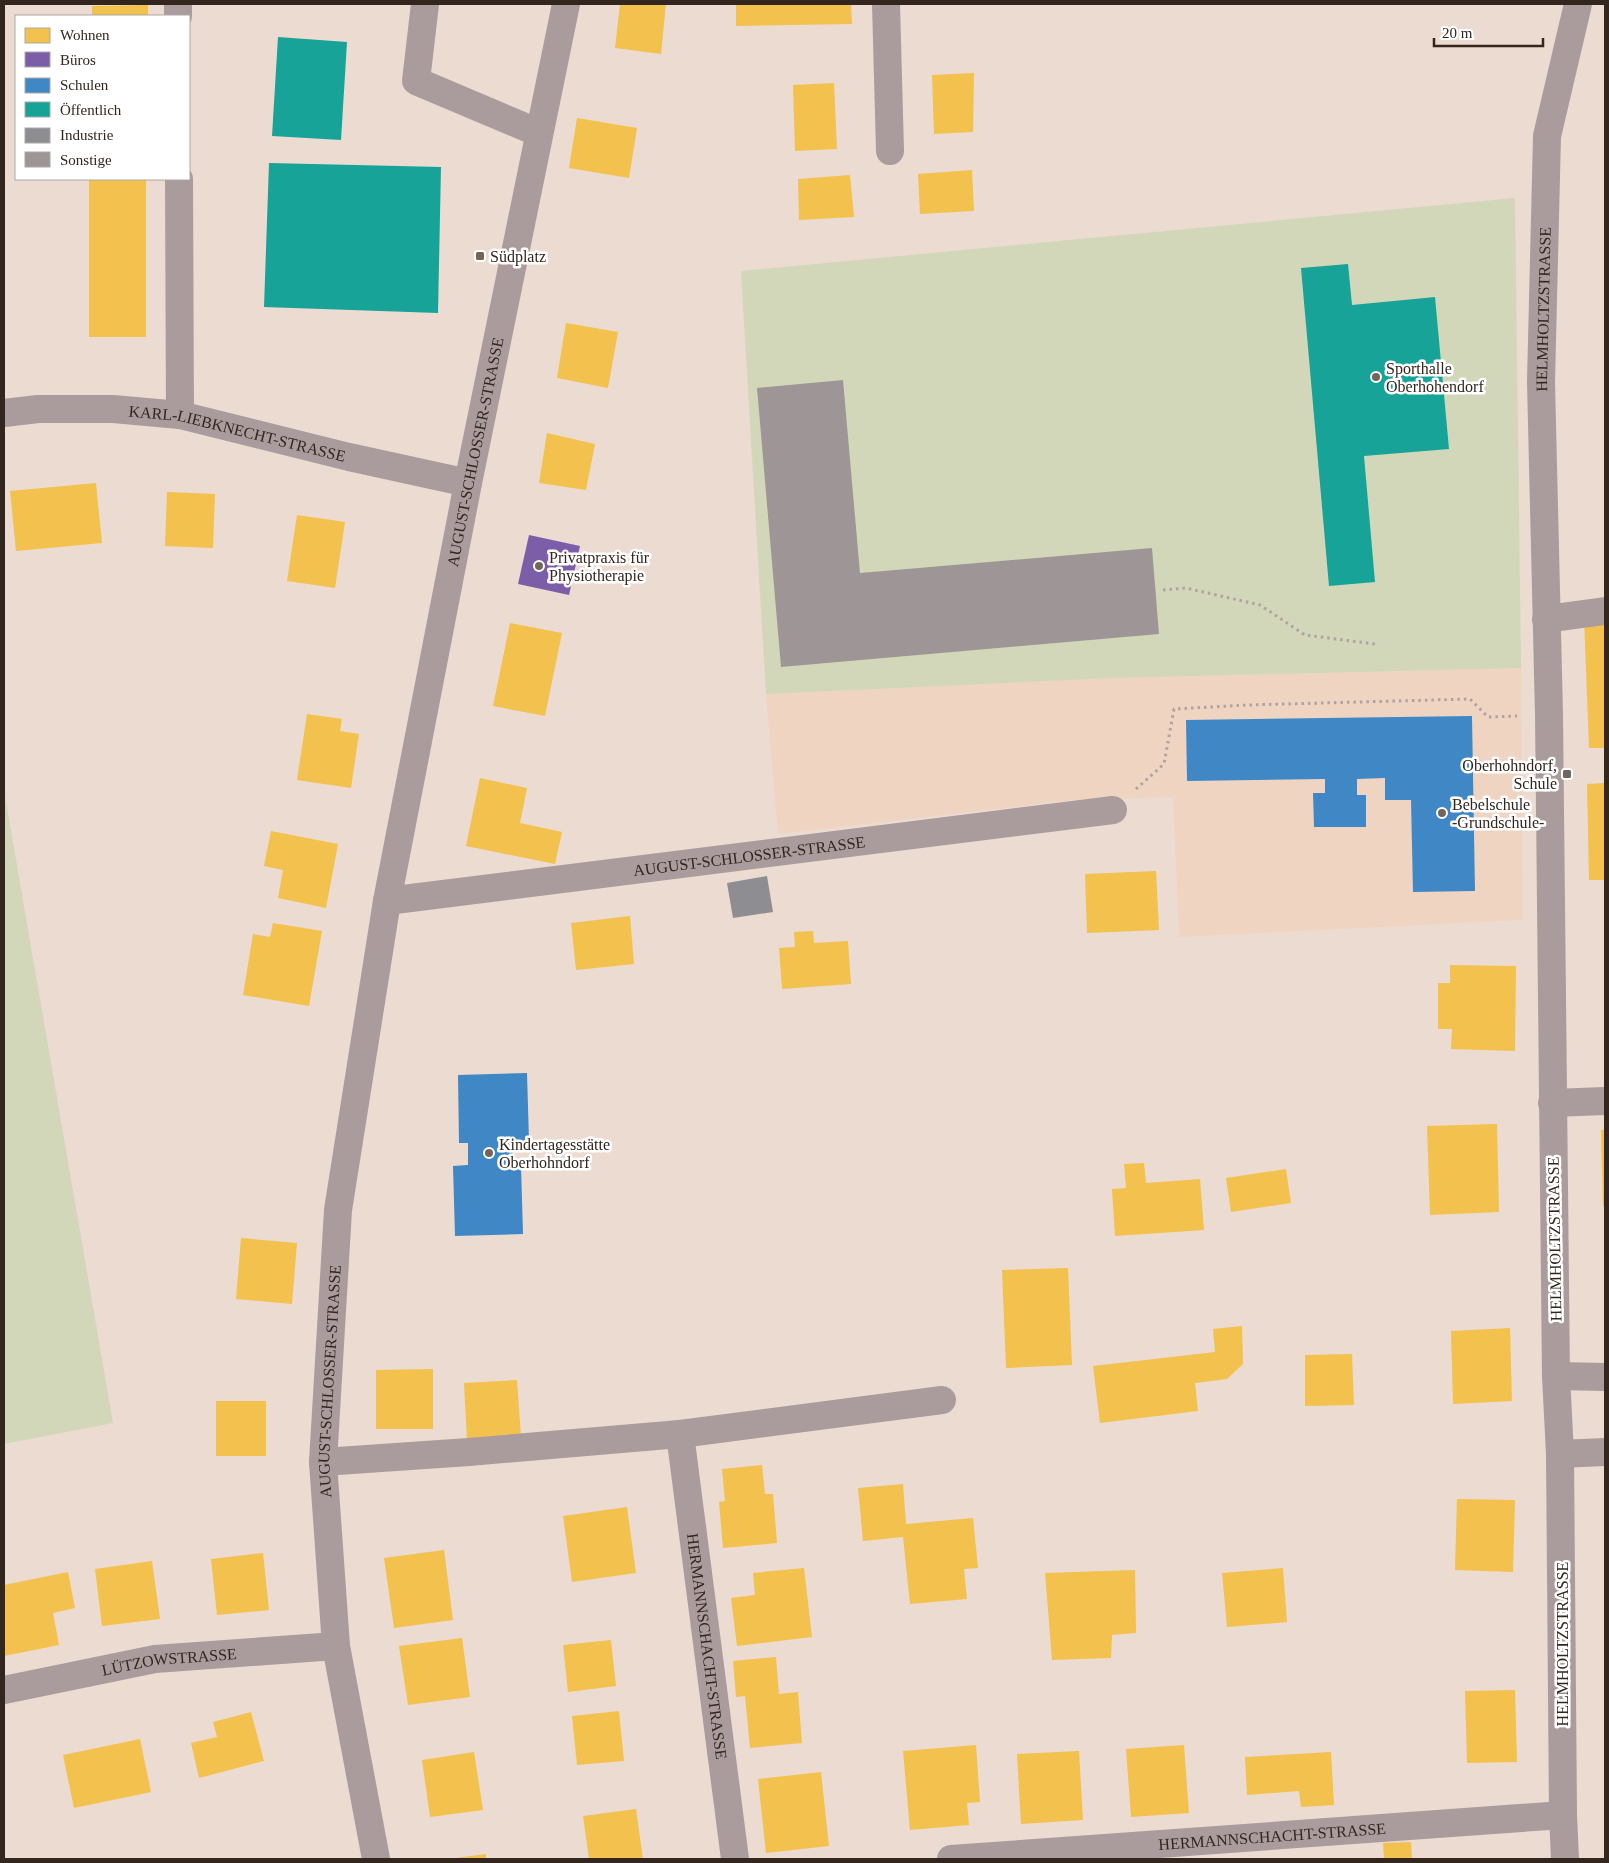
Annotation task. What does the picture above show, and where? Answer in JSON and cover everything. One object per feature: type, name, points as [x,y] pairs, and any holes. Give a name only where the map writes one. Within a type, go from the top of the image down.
[{"type":"street","points":[[425,4],[416,81],[539,133]]},
{"type":"street","name":"AUGUST-SCHLOSSER-STRASSE","points":[[376,1859],[336,1646],[323,1462],[338,1210],[386,901],[468,483],[566,4]]},
{"type":"street","points":[[886,4],[890,151]]},
{"type":"street","name":"HELMHOLTZSTRASSE","points":[[1565,1859],[1560,1454],[1556,1376],[1552,1103],[1549,715],[1541,382],[1547,136],[1578,4]]},
{"type":"street","points":[[179,180],[180,415]]},
{"type":"street","name":"KARL-LIEBKNECHT-STRASSE","points":[[4,413],[38,409],[113,408],[180,415],[349,457],[468,483]]},
{"type":"street","points":[[1546,620],[1605,611]]},
{"type":"street","name":"AUGUST-SCHLOSSER-STRASSE","points":[[386,901],[1113,810]]},
{"type":"street","points":[[1552,1103],[1605,1101]]},
{"type":"street","points":[[1556,1376],[1605,1377]]},
{"type":"street","points":[[323,1462],[680,1434],[942,1400]]},
{"type":"street","name":"HERMANNSCHACHT-STRASSE","points":[[680,1434],[735,1859]]},
{"type":"street","points":[[1560,1454],[1605,1452]]},
{"type":"street","name":"LÜTZOWSTRASSE","points":[[4,1690],[155,1659],[336,1646]]},
{"type":"street","name":"HERMANNSCHACHT-STRASSE","points":[[951,1859],[1563,1815]]},
{"type":"path","points":[[1163,590],[1186,588],[1260,605],[1305,635],[1375,644]]},
{"type":"path","points":[[1113,810],[1164,764],[1174,709],[1470,699],[1488,717],[1549,715]]},
{"type":"shaded area","points":[[1521,668],[1523,920],[1179,937],[1173,797],[1075,800],[778,834],[766,694],[1113,678]]},
{"type":"green space","points":[[1515,198],[1521,668],[1113,678],[766,694],[741,271]]},
{"type":"green space","points":[[4,790],[113,1423],[4,1444]]},
{"type":"building: Wohnen","points":[[620,4],[666,4],[661,54],[615,48]]},
{"type":"building: Wohnen","points":[[736,4],[851,4],[852,24],[736,26]]},
{"type":"building: Wohnen","points":[[148,5],[148,15],[92,15],[92,6]]},
{"type":"building: Wohnen","points":[[974,73],[973,132],[934,134],[932,75]]},
{"type":"building: Wohnen","points":[[834,83],[837,149],[795,151],[793,85]]},
{"type":"building: Wohnen","points":[[577,118],[637,128],[629,178],[569,168]]},
{"type":"building: Wohnen","points":[[972,170],[974,211],[920,214],[918,174]]},
{"type":"building: Wohnen","points":[[850,175],[854,217],[799,220],[798,179]]},
{"type":"building: Wohnen","points":[[89,180],[146,180],[146,337],[89,337]]},
{"type":"building: Wohnen","points":[[566,323],[618,332],[608,388],[557,378]]},
{"type":"building: Wohnen","points":[[547,433],[595,444],[586,490],[539,483]]},
{"type":"building: Wohnen","points":[[96,483],[102,543],[16,551],[10,491]]},
{"type":"building: Wohnen","points":[[167,492],[215,494],[213,548],[165,546]]},
{"type":"building: Wohnen","points":[[297,515],[345,522],[335,588],[287,581]]},
{"type":"building: Wohnen","points":[[1605,616],[1605,748],[1589,748],[1584,617]]},
{"type":"building: Wohnen","points":[[510,623],[562,633],[545,716],[493,706]]},
{"type":"building: Wohnen","points":[[307,714],[342,719],[340,731],[359,734],[351,788],[297,780]]},
{"type":"building: Wohnen","points":[[480,778],[527,788],[520,823],[562,832],[555,864],[466,846]]},
{"type":"building: Wohnen","points":[[1605,783],[1605,880],[1589,880],[1587,784]]},
{"type":"building: Wohnen","points":[[271,831],[338,844],[326,908],[278,898],[283,870],[264,866]]},
{"type":"building: Wohnen","points":[[1156,871],[1159,930],[1087,933],[1085,874]]},
{"type":"building: Wohnen","points":[[630,916],[634,964],[576,970],[571,923]]},
{"type":"building: Wohnen","points":[[273,923],[322,931],[309,1006],[243,995],[253,934],[270,937]]},
{"type":"building: Wohnen","points":[[813,931],[814,943],[848,941],[851,984],[782,989],[779,948],[795,947],[794,932]]},
{"type":"building: Wohnen","points":[[1450,965],[1516,966],[1515,1051],[1451,1049],[1452,1029],[1438,1029],[1438,983],[1450,983]]},
{"type":"building: Wohnen","points":[[1497,1124],[1499,1212],[1430,1215],[1427,1126]]},
{"type":"building: Wohnen","points":[[1601,1130],[1605,1130],[1605,1206],[1603,1206]]},
{"type":"building: Wohnen","points":[[1144,1163],[1146,1183],[1200,1179],[1204,1230],[1115,1236],[1112,1189],[1126,1188],[1124,1164]]},
{"type":"building: Wohnen","points":[[1286,1169],[1291,1203],[1231,1212],[1226,1178]]},
{"type":"building: Wohnen","points":[[241,1238],[297,1243],[292,1304],[236,1299]]},
{"type":"building: Wohnen","points":[[1068,1268],[1072,1365],[1006,1368],[1002,1270]]},
{"type":"building: Wohnen","points":[[1242,1326],[1243,1364],[1227,1379],[1195,1383],[1198,1411],[1100,1423],[1093,1366],[1215,1352],[1213,1329]]},
{"type":"building: Wohnen","points":[[1510,1328],[1512,1401],[1453,1404],[1451,1331]]},
{"type":"building: Wohnen","points":[[1352,1354],[1354,1405],[1305,1406],[1305,1355]]},
{"type":"building: Wohnen","points":[[433,1369],[433,1429],[376,1429],[376,1370]]},
{"type":"building: Wohnen","points":[[517,1380],[521,1437],[467,1441],[464,1383]]},
{"type":"building: Wohnen","points":[[216,1401],[266,1401],[266,1456],[216,1456]]},
{"type":"building: Wohnen","points":[[762,1465],[765,1494],[773,1494],[777,1543],[723,1548],[719,1502],[725,1501],[722,1469]]},
{"type":"building: Wohnen","points":[[903,1484],[906,1524],[973,1518],[978,1568],[964,1569],[967,1599],[910,1604],[903,1537],[863,1541],[858,1488]]},
{"type":"building: Wohnen","points":[[1457,1499],[1515,1500],[1513,1572],[1455,1570]]},
{"type":"building: Wohnen","points":[[627,1507],[636,1573],[572,1582],[563,1516]]},
{"type":"building: Wohnen","points":[[444,1550],[453,1620],[394,1628],[384,1558]]},
{"type":"building: Wohnen","points":[[263,1553],[269,1610],[217,1615],[211,1559]]},
{"type":"building: Wohnen","points":[[152,1561],[160,1619],[102,1626],[95,1569]]},
{"type":"building: Wohnen","points":[[804,1568],[812,1637],[737,1646],[731,1598],[755,1595],[753,1573]]},
{"type":"building: Wohnen","points":[[1283,1568],[1287,1622],[1227,1627],[1222,1573]]},
{"type":"building: Wohnen","points":[[1135,1570],[1136,1633],[1112,1635],[1111,1658],[1052,1660],[1045,1573]]},
{"type":"building: Wohnen","points":[[68,1572],[75,1608],[53,1613],[59,1645],[4,1656],[4,1585]]},
{"type":"building: Wohnen","points":[[462,1638],[470,1697],[408,1705],[399,1646]]},
{"type":"building: Wohnen","points":[[611,1640],[616,1686],[568,1692],[563,1645]]},
{"type":"building: Wohnen","points":[[776,1657],[779,1694],[798,1692],[802,1743],[750,1748],[745,1696],[736,1697],[733,1661]]},
{"type":"building: Wohnen","points":[[1515,1690],[1517,1762],[1467,1763],[1465,1691]]},
{"type":"building: Wohnen","points":[[619,1711],[624,1761],[577,1765],[572,1716]]},
{"type":"building: Wohnen","points":[[251,1712],[264,1761],[199,1778],[191,1743],[217,1737],[213,1722]]},
{"type":"building: Wohnen","points":[[140,1739],[151,1792],[74,1808],[63,1755]]},
{"type":"building: Wohnen","points":[[976,1745],[980,1802],[967,1803],[969,1825],[910,1830],[903,1751]]},
{"type":"building: Wohnen","points":[[1184,1745],[1189,1813],[1131,1817],[1126,1749]]},
{"type":"building: Wohnen","points":[[1079,1751],[1083,1820],[1021,1824],[1017,1754]]},
{"type":"building: Wohnen","points":[[474,1752],[483,1810],[430,1817],[422,1760]]},
{"type":"building: Wohnen","points":[[1331,1752],[1334,1805],[1301,1807],[1299,1791],[1247,1795],[1245,1757]]},
{"type":"building: Wohnen","points":[[821,1772],[829,1846],[766,1853],[758,1779]]},
{"type":"building: Wohnen","points":[[636,1809],[643,1859],[589,1859],[583,1816]]},
{"type":"building: Wohnen","points":[[1411,1842],[1412,1859],[1384,1859],[1383,1843]]},
{"type":"building: Wohnen","points":[[486,1854],[486,1859],[456,1859],[456,1858]]},
{"type":"building: Büros","points":[[529,535],[580,546],[569,595],[518,584]]},
{"type":"building: Schulen","name":"Bebelschule -Grundschule-","points":[[1472,716],[1475,891],[1413,892],[1411,800],[1385,800],[1385,778],[1357,779],[1357,795],[1366,795],[1366,827],[1314,827],[1313,793],[1325,793],[1325,779],[1187,781],[1186,720]]},
{"type":"building: Schulen","points":[[527,1073],[529,1141],[512,1141],[513,1166],[521,1166],[523,1234],[455,1236],[453,1166],[468,1165],[468,1143],[459,1143],[458,1075]]},
{"type":"building: Öffentlich","points":[[278,37],[347,42],[341,140],[272,136]]},
{"type":"building: Öffentlich","points":[[269,163],[441,167],[438,313],[264,307]]},
{"type":"building: Öffentlich","name":"Sporthalle Oberhohendorf","points":[[1348,264],[1352,305],[1435,297],[1449,449],[1364,456],[1375,582],[1329,586],[1301,268]]},
{"type":"building: Industrie","points":[[767,876],[773,912],[733,918],[727,883]]},
{"type":"building: Sonstige","points":[[843,380],[860,573],[1152,548],[1159,634],[781,667],[757,388]]},
{"type":"place","name":"Südplatz","points":[[480,256]]},
{"type":"place","name":"Sporthalle Oberhohendorf","points":[[1376,377]]},
{"type":"place","name":"Privatpraxis für Physiotherapie","points":[[539,566]]},
{"type":"place","name":"Oberhohndorf, Schule","points":[[1567,774]]},
{"type":"place","name":"Bebelschule -Grundschule-","points":[[1442,813]]},
{"type":"place","name":"Kindertagesstätte Oberhohndorf","points":[[489,1153]]}]
